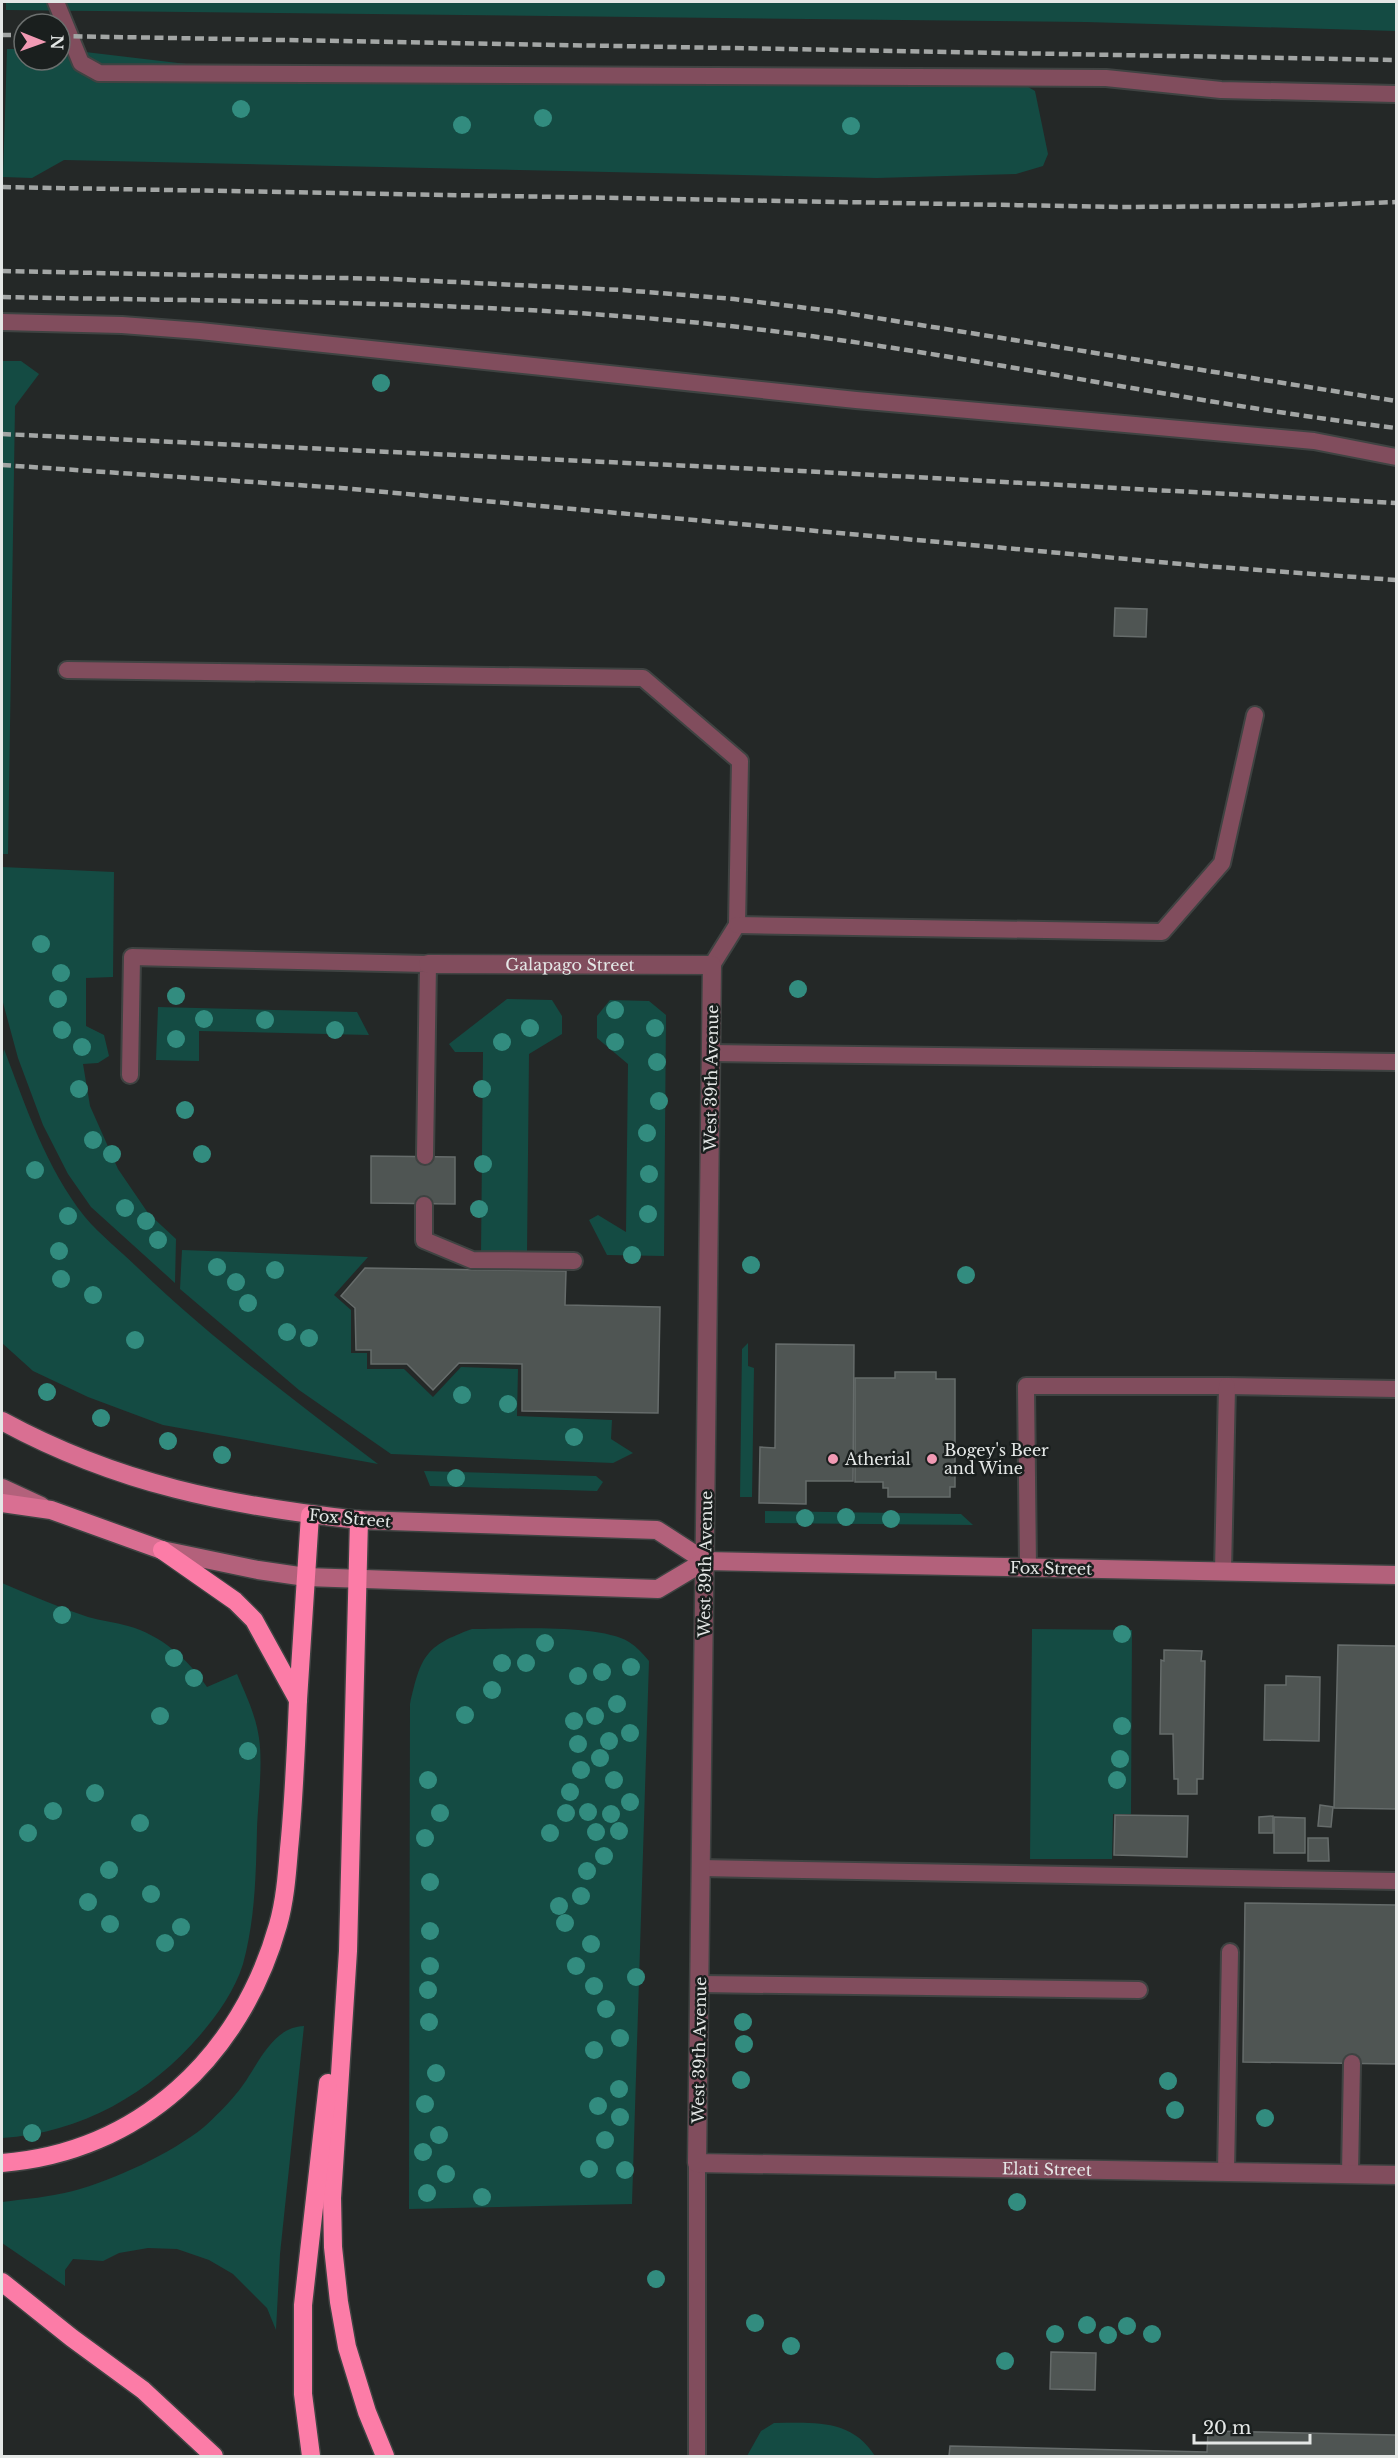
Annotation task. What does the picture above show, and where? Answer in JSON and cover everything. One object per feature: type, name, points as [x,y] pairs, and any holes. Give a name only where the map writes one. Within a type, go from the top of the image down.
[{"type":"highway","points":[[2,2163],[48,2156],[123,2128],[157,2106],[190,2080],[220,2046],[245,2009],[264,1968],[280,1913],[292,1823],[310,1515]]},
{"type":"highway","points":[[359,1520],[348,1951],[332,2198],[333,2247],[347,2347],[385,2457]]},
{"type":"highway","points":[[162,1550],[235,1601],[254,1620],[298,1702]]},
{"type":"highway","points":[[311,2457],[303,2394],[303,2305],[324,2117],[348,1951]]},
{"type":"highway","points":[[2,2282],[72,2338],[143,2390],[214,2457]]},
{"type":"main road","name":"Fox Street","points":[[2,1421],[32,1438],[88,1462],[147,1482],[253,1508],[359,1520]]},
{"type":"main road","points":[[2,1503],[51,1510],[162,1550]]},
{"type":"street","name":"Galapago Street","points":[[428,964],[712,965]]},
{"type":"street","name":"West 39th Avenue","points":[[697,2163],[712,965]]},
{"type":"street","points":[[2,1488],[51,1510]]},
{"type":"street","name":"Fox Street","points":[[359,1520],[657,1530],[705,1561],[1396,1575]]},
{"type":"street","points":[[162,1550],[258,1570],[306,1577],[658,1589],[705,1561]]},
{"type":"street","name":"Elati Street","points":[[697,2163],[1396,2175]]},
{"type":"lane","points":[[56,2],[81,63],[99,73],[1106,78],[1221,90],[1396,94]]},
{"type":"lane","points":[[2,322],[200,331],[856,400],[1314,441],[1396,457]]},
{"type":"lane","points":[[67,670],[643,678],[740,761],[737,925],[712,965]]},
{"type":"lane","points":[[737,925],[1161,932],[1222,863],[1255,715]]},
{"type":"lane","points":[[130,1075],[132,957],[428,964],[425,1156]]},
{"type":"lane","points":[[711,1053],[1396,1062]]},
{"type":"lane","points":[[424,1205],[424,1240],[472,1260],[574,1262]]},
{"type":"lane","points":[[1028,1568],[1026,1386],[1396,1389]]},
{"type":"lane","points":[[1223,1571],[1227,1386]]},
{"type":"lane","points":[[701,1868],[1396,1881]]},
{"type":"lane","points":[[1226,2172],[1230,1952]]},
{"type":"lane","points":[[700,1984],[1138,1990]]},
{"type":"lane","points":[[1350,2174],[1352,2063]]},
{"type":"lane","points":[[697,2163],[697,2457]]},
{"type":"green space","points":[[6,2],[1396,2],[1396,31],[1086,22],[6,10]]},
{"type":"green space","points":[[7,49],[12,49],[12,72],[72,72],[72,50],[263,73],[1018,81],[1035,91],[1048,154],[1043,166],[1016,174],[877,178],[64,160],[32,178],[3,177]]},
{"type":"green space","points":[[2,361],[21,361],[39,374],[15,406],[8,854],[2,854]]},
{"type":"green space","points":[[2,867],[114,872],[113,977],[86,978],[86,1026],[104,1035],[109,1056],[98,1063],[83,1064],[90,1106],[118,1169],[148,1213],[176,1239],[175,1283],[91,1207],[68,1174],[43,1125],[18,1058],[2,999]]},
{"type":"green space","points":[[507,999],[552,1000],[562,1016],[562,1034],[529,1054],[527,1254],[481,1254],[483,1052],[455,1052],[449,1044]]},
{"type":"green space","points":[[610,1000],[649,1001],[666,1015],[664,1256],[607,1255],[589,1220],[598,1215],[626,1232],[628,1064],[597,1038],[597,1016]]},
{"type":"green space","points":[[158,1007],[357,1012],[369,1035],[199,1031],[199,1061],[156,1060]]},
{"type":"green space","points":[[4,1049],[48,1158],[71,1198],[91,1224],[166,1295],[225,1345],[378,1464],[163,1425],[88,1397],[33,1371],[2,1343],[2,1063]]},
{"type":"green space","points":[[182,1250],[368,1257],[334,1295],[351,1310],[351,1353],[367,1353],[367,1369],[404,1369],[433,1397],[461,1367],[518,1369],[517,1416],[612,1420],[611,1439],[633,1453],[613,1463],[391,1454],[299,1390],[180,1289]]},
{"type":"green space","points":[[748,1343],[748,1366],[754,1368],[752,1497],[740,1497],[742,1349]]},
{"type":"green space","points":[[424,1471],[596,1476],[603,1482],[597,1491],[430,1486]]},
{"type":"green space","points":[[765,1511],[961,1514],[973,1525],[765,1523]]},
{"type":"green space","points":[[2,1583],[77,1613],[128,1626],[152,1635],[173,1649],[207,1687],[237,1674],[256,1722],[261,1760],[250,1931],[240,1974],[220,2010],[201,2034],[160,2075],[112,2107],[59,2128],[31,2135],[2,2138]]},
{"type":"green space","points":[[530,1628],[597,1632],[629,1642],[649,1661],[632,2204],[409,2209],[410,1704],[418,1674],[428,1655],[444,1641],[472,1629]]},
{"type":"green space","points":[[1032,1629],[1132,1630],[1131,1814],[1113,1814],[1112,1859],[1030,1859]]},
{"type":"green space","points":[[304,2026],[280,2254],[276,2330],[267,2308],[233,2274],[209,2260],[177,2249],[148,2248],[119,2253],[103,2261],[73,2259],[65,2270],[65,2286],[2,2243],[2,2202],[55,2195],[89,2186],[142,2165],[176,2146],[204,2127],[225,2107],[272,2042],[292,2028]]},
{"type":"green space","points":[[774,2423],[817,2423],[843,2429],[855,2435],[875,2456],[747,2456],[761,2431]]},
{"type":"building","points":[[1115,608],[1147,609],[1146,637],[1114,636]]},
{"type":"building","points":[[371,1156],[455,1157],[455,1204],[371,1203]]},
{"type":"building","points":[[365,1268],[566,1271],[565,1305],[660,1307],[658,1413],[522,1411],[522,1364],[459,1363],[433,1390],[407,1364],[371,1364],[371,1350],[356,1350],[355,1308],[341,1296]]},
{"type":"building","points":[[776,1344],[854,1345],[853,1481],[806,1481],[806,1504],[759,1503],[760,1447],[775,1448]]},
{"type":"building","points":[[895,1372],[936,1372],[936,1379],[955,1379],[955,1487],[950,1487],[950,1497],[888,1497],[888,1488],[883,1488],[883,1482],[855,1482],[855,1378],[895,1378]]},
{"type":"building","points":[[1338,1645],[1396,1646],[1396,1809],[1334,1808]]},
{"type":"building","points":[[1164,1650],[1202,1651],[1201,1661],[1205,1661],[1203,1779],[1197,1779],[1197,1794],[1178,1794],[1178,1779],[1174,1779],[1173,1734],[1160,1734],[1161,1660],[1164,1661]]},
{"type":"building","points":[[1286,1676],[1320,1677],[1319,1741],[1264,1740],[1265,1685],[1286,1685]]},
{"type":"building","points":[[1320,1805],[1333,1807],[1331,1827],[1318,1826]]},
{"type":"building","points":[[1115,1815],[1188,1816],[1187,1857],[1114,1855]]},
{"type":"building","points":[[1273,1816],[1273,1833],[1259,1833],[1259,1817]]},
{"type":"building","points":[[1274,1817],[1305,1818],[1305,1853],[1274,1853]]},
{"type":"building","points":[[1308,1838],[1328,1838],[1329,1861],[1308,1861]]},
{"type":"building","points":[[1245,1903],[1396,1905],[1396,2064],[1243,2062]]},
{"type":"building","points":[[1051,2352],[1096,2353],[1095,2390],[1050,2389]]},
{"type":"building","points":[[1208,2431],[1396,2435],[1396,2456],[949,2456],[950,2446],[1207,2452]]},
{"type":"railway","points":[[2,35],[12,35]]},
{"type":"railway","points":[[72,36],[1396,60]]},
{"type":"railway","points":[[2,187],[1120,207],[1290,206],[1396,202]]},
{"type":"railway","points":[[2,271],[391,279],[622,290],[734,299],[839,312],[1396,401]]},
{"type":"railway","points":[[2,297],[451,306],[720,325],[890,347],[1227,404],[1396,428]]},
{"type":"railway","points":[[2,434],[801,471],[1396,503]]},
{"type":"railway","points":[[2,465],[341,488],[1204,566],[1396,580]]},
{"type":"place","name":"Atherial","points":[[833,1459]]},
{"type":"place","name":"Bogey's Beer and Wine","points":[[932,1459]]}]
